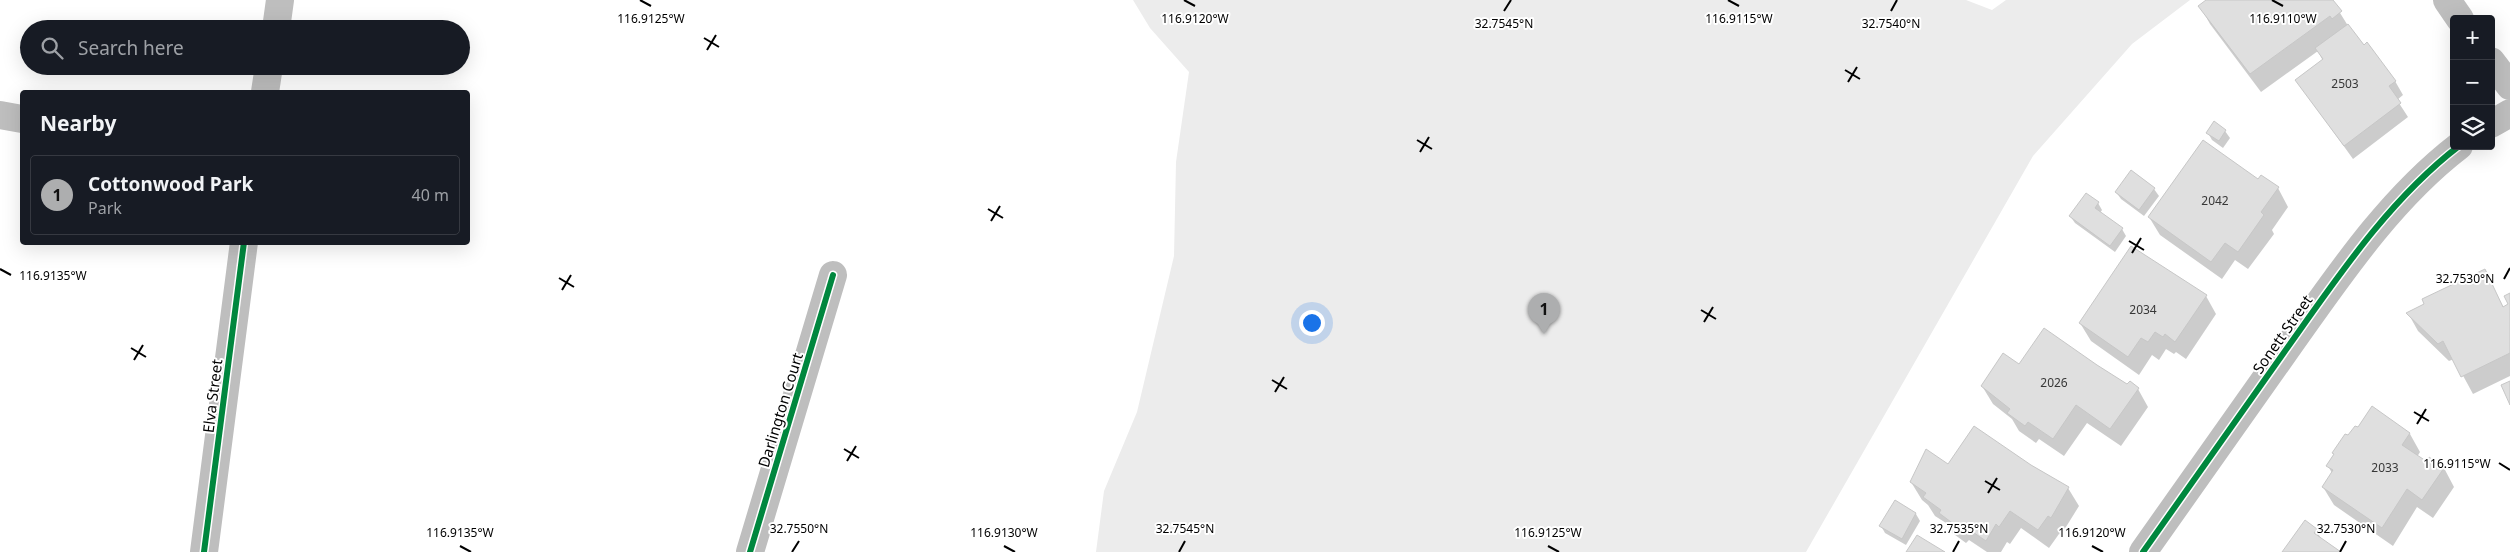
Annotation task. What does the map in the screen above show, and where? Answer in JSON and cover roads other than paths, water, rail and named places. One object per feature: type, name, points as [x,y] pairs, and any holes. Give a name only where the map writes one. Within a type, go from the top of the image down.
[{"type":"street","points":[[277,20],[280,0]]},
{"type":"street","points":[[2446,0],[2457,15]]},
{"type":"street","points":[[2495,66],[2510,86]]},
{"type":"street","points":[[265,90],[268,75]]},
{"type":"street","points":[[2495,122],[2510,113]]},
{"type":"street","points":[[0,115],[20,118]]},
{"type":"street","name":"Sonett Street","points":[[2143,552],[2344,268],[2408,193],[2455,150]]},
{"type":"street","name":"Elva Street","points":[[204,552],[244,245]]},
{"type":"street","name":"Darlington Court","points":[[750,552],[833,275]]},
{"type":"place","name":"Cottonwood Park","points":[[1544,334]]}]
